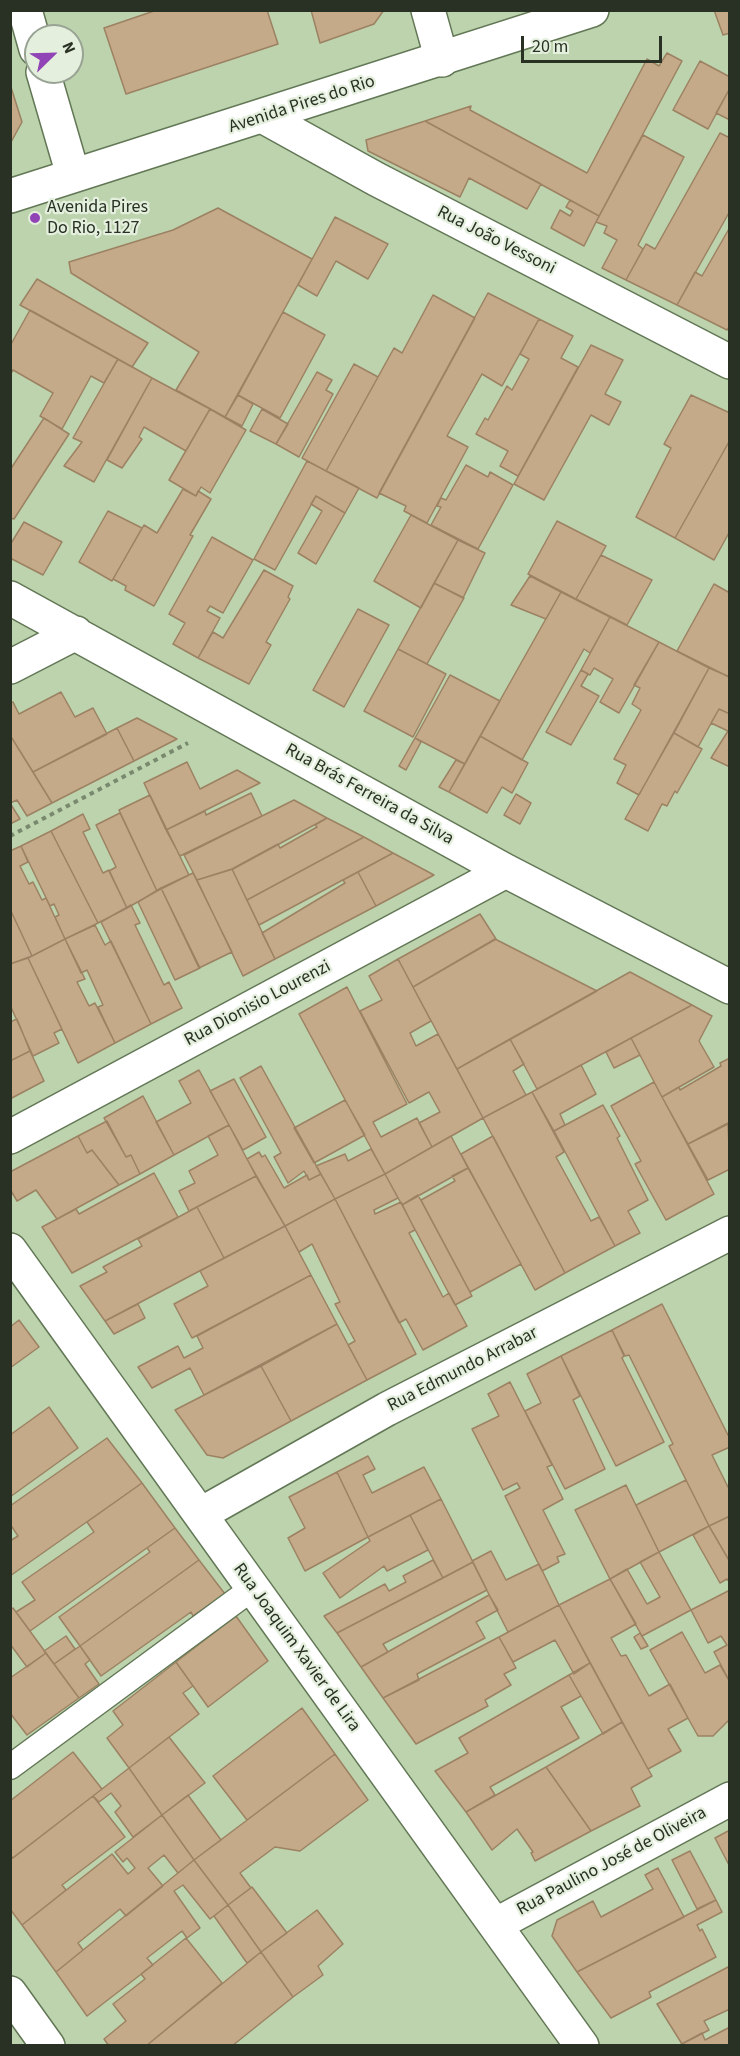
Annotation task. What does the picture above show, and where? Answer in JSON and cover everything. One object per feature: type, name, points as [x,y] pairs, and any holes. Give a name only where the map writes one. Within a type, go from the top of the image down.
[{"type":"street","points":[[428,10],[442,60]]},
{"type":"street","name":"Avenida Pires do Rio","points":[[10,196],[264,117],[592,10]]},
{"type":"street","points":[[46,84],[73,176]]},
{"type":"street","name":"Rua João Vessoni","points":[[264,117],[376,179],[729,362]]},
{"type":"street","name":"Rua Brás Ferreira da Silva","points":[[10,598],[234,719],[506,871],[729,987]]},
{"type":"street","points":[[10,667],[76,633]]},
{"type":"street","name":"Rua Dionisio Lourenzi","points":[[10,1137],[506,871]]},
{"type":"street","name":"Rua Edmundo Arrabar","points":[[201,1514],[387,1409],[729,1233]]},
{"type":"street","name":"Rua Joaquim Xavier de Lira","points":[[10,1250],[582,2046]]},
{"type":"street","name":"Rua Paulino José de Oliveira","points":[[495,1925],[729,1799]]},
{"type":"street","points":[[10,1993],[48,2046]]},
{"type":"lane","points":[[10,1767],[253,1588]]},
{"type":"path","points":[[10,836],[234,719]]},
{"type":"building","points":[[157,10],[267,10],[278,44],[126,94],[104,28]]},
{"type":"building","points":[[311,10],[384,10],[374,24],[320,43]]},
{"type":"building","points":[[714,10],[730,10],[730,33],[723,35]]},
{"type":"building","points":[[667,53],[682,61],[599,216],[425,121],[471,106],[470,110],[587,173],[647,59],[659,66]]},
{"type":"building","points":[[700,61],[730,77],[730,88],[708,129],[673,110]]},
{"type":"building","points":[[10,84],[22,122],[10,144]]},
{"type":"building","points":[[730,88],[730,120],[716,113]]},
{"type":"building","points":[[425,121],[541,184],[527,209],[469,178],[460,197],[368,151],[366,140]]},
{"type":"building","points":[[720,133],[730,138],[730,211],[677,305],[626,280],[646,244],[655,249]]},
{"type":"building","points":[[643,135],[684,157],[638,245],[643,249],[626,280],[602,268],[617,240],[604,233],[607,226],[596,222]]},
{"type":"building","points":[[570,200],[599,216],[584,246],[551,228],[560,210],[570,216],[573,211],[566,207]]},
{"type":"building","points":[[218,208],[312,259],[225,417],[176,390],[199,352],[71,273],[69,262],[173,230]]},
{"type":"building","points":[[335,217],[388,244],[368,279],[336,261],[317,296],[298,285]]},
{"type":"building","points":[[730,227],[730,326],[727,330],[677,305],[695,272],[702,276]]},
{"type":"building","points":[[37,279],[148,343],[132,367],[20,305]]},
{"type":"building","points":[[488,293],[539,319],[502,386],[482,374],[447,436],[468,447],[427,523],[404,511],[406,506],[379,493]]},
{"type":"building","points":[[433,295],[475,318],[377,498],[326,471],[394,348],[402,353]]},
{"type":"building","points":[[30,310],[118,359],[104,383],[91,376],[62,429],[40,416],[53,393],[13,370],[10,375],[10,346]]},
{"type":"building","points":[[283,312],[325,335],[280,418],[238,395]]},
{"type":"building","points":[[539,319],[573,336],[561,358],[578,367],[518,476],[500,466],[508,451],[476,434],[485,418],[488,420],[507,386],[512,390],[529,359],[520,354]]},
{"type":"building","points":[[591,345],[623,360],[605,394],[621,402],[609,425],[591,415],[544,500],[514,484]]},
{"type":"building","points":[[118,359],[152,378],[94,482],[64,466],[82,442],[73,438]]},
{"type":"building","points":[[354,364],[378,377],[326,471],[302,458]]},
{"type":"building","points":[[317,372],[332,380],[326,390],[333,394],[299,457],[276,444]]},
{"type":"building","points":[[152,378],[210,409],[186,451],[144,427],[139,437],[142,439],[122,468],[107,460]]},
{"type":"building","points":[[238,395],[253,404],[242,426],[225,417]]},
{"type":"building","points":[[691,395],[730,413],[730,440],[675,538],[636,517],[671,448],[664,444]]},
{"type":"building","points":[[210,409],[246,430],[210,493],[201,487],[196,496],[169,480]]},
{"type":"building","points":[[262,409],[288,424],[276,444],[250,431]]},
{"type":"building","points":[[44,418],[69,434],[14,519],[10,518],[10,470]]},
{"type":"building","points":[[730,440],[730,531],[714,560],[675,538]]},
{"type":"building","points":[[307,461],[359,488],[345,513],[316,496],[275,570],[254,559]]},
{"type":"building","points":[[466,465],[488,477],[490,472],[513,485],[478,549],[431,525],[441,507],[437,506],[441,498],[446,500]]},
{"type":"building","points":[[183,489],[196,496],[198,491],[211,499],[154,606],[125,590],[126,586],[113,579],[144,525],[157,533]]},
{"type":"building","points":[[316,496],[345,513],[316,564],[298,553],[322,511],[311,504]]},
{"type":"building","points":[[108,511],[142,528],[112,581],[79,562]]},
{"type":"building","points":[[411,515],[458,540],[421,608],[374,581]]},
{"type":"building","points":[[557,521],[606,546],[576,599],[528,574]]},
{"type":"building","points":[[24,522],[62,542],[43,575],[10,558],[10,545]]},
{"type":"building","points":[[212,537],[253,560],[223,613],[210,606],[207,611],[220,618],[198,658],[173,644],[185,623],[169,614]]},
{"type":"building","points":[[458,540],[485,553],[463,598],[434,583]]},
{"type":"building","points":[[601,555],[652,580],[627,625],[576,599]]},
{"type":"building","points":[[264,570],[293,586],[288,597],[290,599],[266,642],[271,645],[249,684],[198,658],[213,632],[223,638]]},
{"type":"building","points":[[530,576],[561,592],[546,619],[511,605]]},
{"type":"building","points":[[434,583],[464,598],[427,664],[398,649]]},
{"type":"building","points":[[714,584],[730,593],[729,677],[677,651]]},
{"type":"building","points":[[561,592],[610,617],[590,653],[584,649],[522,760],[480,736]]},
{"type":"building","points":[[358,609],[389,625],[344,707],[313,690]]},
{"type":"building","points":[[610,617],[659,642],[619,713],[600,702],[613,679],[594,668],[590,675],[581,670]]},
{"type":"building","points":[[659,642],[709,668],[639,795],[617,783],[626,765],[614,759],[641,710],[632,704],[640,688],[634,685]]},
{"type":"building","points":[[398,649],[446,674],[413,737],[364,711]]},
{"type":"building","points":[[709,668],[730,677],[730,714],[719,709],[698,747],[674,733]]},
{"type":"building","points":[[581,670],[588,674],[581,686],[599,696],[571,745],[546,732]]},
{"type":"building","points":[[450,675],[500,701],[465,764],[415,738]]},
{"type":"building","points":[[61,692],[75,717],[93,708],[107,734],[33,772],[10,735],[10,703],[13,702],[19,714]]},
{"type":"building","points":[[719,709],[730,714],[730,767],[711,758],[728,731],[711,723]]},
{"type":"building","points":[[137,718],[177,739],[134,761],[117,728]]},
{"type":"building","points":[[117,728],[134,761],[52,803],[33,772]]},
{"type":"building","points":[[674,733],[702,749],[677,793],[675,791],[667,806],[662,804],[648,831],[625,819]]},
{"type":"building","points":[[10,735],[52,803],[27,816],[17,800],[10,803]]},
{"type":"building","points":[[480,736],[528,763],[512,793],[502,787],[487,813],[449,792]]},
{"type":"building","points":[[415,738],[421,742],[406,770],[399,766]]},
{"type":"building","points":[[456,760],[465,764],[449,792],[439,787]]},
{"type":"building","points":[[187,762],[200,789],[237,770],[260,783],[166,830],[144,783]]},
{"type":"building","points":[[251,793],[262,816],[180,856],[166,830],[205,811],[206,815]]},
{"type":"building","points":[[516,794],[531,803],[520,824],[504,815]]},
{"type":"building","points":[[150,795],[189,875],[157,891],[119,810]]},
{"type":"building","points":[[294,800],[327,818],[233,869],[197,880],[184,855]]},
{"type":"building","points":[[10,803],[20,819],[10,824]]},
{"type":"building","points":[[120,813],[157,891],[127,908],[109,871],[116,867],[96,825]]},
{"type":"building","points":[[83,814],[90,829],[83,832],[103,873],[109,870],[127,908],[98,923],[51,831]]},
{"type":"building","points":[[327,818],[364,837],[247,900],[232,869],[278,844],[280,848],[317,827],[315,825]]},
{"type":"building","points":[[51,831],[98,923],[65,939],[55,917],[59,915],[54,904],[50,906],[21,846]]},
{"type":"building","points":[[364,837],[393,853],[259,925],[247,900]]},
{"type":"building","points":[[21,846],[28,862],[20,866],[29,884],[33,882],[42,900],[46,898],[65,939],[32,956],[10,909],[10,851]]},
{"type":"building","points":[[393,853],[434,875],[376,906],[358,872]]},
{"type":"building","points":[[232,869],[275,959],[243,976],[197,880]]},
{"type":"building","points":[[358,872],[376,906],[275,959],[262,933],[345,883],[343,880]]},
{"type":"building","points":[[193,873],[232,952],[199,968],[161,888]]},
{"type":"building","points":[[161,888],[200,968],[175,980],[138,902]]},
{"type":"building","points":[[131,905],[140,923],[135,925],[164,985],[169,982],[182,1008],[151,1024],[101,922]]},
{"type":"building","points":[[10,909],[32,956],[10,964]]},
{"type":"building","points":[[480,914],[496,939],[413,987],[398,959]]},
{"type":"building","points":[[95,925],[105,945],[111,941],[151,1024],[115,1043],[98,1007],[103,1005],[87,970],[81,973],[65,939]]},
{"type":"building","points":[[65,939],[85,979],[77,982],[89,1006],[95,1003],[115,1043],[78,1063],[28,958]]},
{"type":"building","points":[[495,939],[597,991],[457,1069],[413,987]]},
{"type":"building","points":[[28,958],[62,1029],[54,1033],[59,1043],[33,1056],[10,1005],[10,964]]},
{"type":"building","points":[[398,959],[431,1021],[410,1033],[416,1046],[438,1034],[483,1118],[432,1147],[419,1123],[440,1112],[429,1092],[409,1103],[360,1011],[382,1000],[369,976]]},
{"type":"building","points":[[630,972],[692,1005],[537,1089],[510,1039]]},
{"type":"building","points":[[347,987],[407,1104],[373,1122],[381,1137],[417,1118],[432,1147],[385,1174],[299,1014]]},
{"type":"building","points":[[692,1005],[712,1016],[699,1041],[714,1067],[662,1097],[631,1038]]},
{"type":"building","points":[[17,1019],[30,1051],[10,1061],[10,1022]]},
{"type":"building","points":[[631,1038],[640,1055],[614,1068],[606,1052]]},
{"type":"building","points":[[510,1039],[524,1064],[513,1071],[526,1095],[483,1118],[457,1069]]},
{"type":"building","points":[[30,1051],[44,1081],[10,1099],[10,1061]]},
{"type":"building","points":[[730,1058],[730,1123],[688,1144],[662,1097],[679,1087],[680,1090],[721,1066],[720,1063]]},
{"type":"building","points":[[581,1065],[596,1094],[560,1114],[565,1125],[554,1131],[532,1092]]},
{"type":"building","points":[[261,1066],[321,1174],[309,1180],[304,1171],[288,1183],[274,1157],[281,1153],[240,1078]]},
{"type":"building","points":[[199,1070],[229,1125],[174,1155],[156,1122],[191,1103],[179,1081]]},
{"type":"building","points":[[234,1079],[266,1137],[243,1150],[210,1091]]},
{"type":"building","points":[[654,1082],[714,1194],[666,1220],[635,1164],[641,1161],[611,1106]]},
{"type":"building","points":[[532,1092],[564,1152],[556,1157],[591,1221],[599,1217],[615,1246],[565,1273],[483,1118]]},
{"type":"building","points":[[143,1096],[174,1155],[140,1174],[131,1155],[126,1157],[104,1118]]},
{"type":"building","points":[[345,1100],[365,1135],[314,1163],[294,1128]]},
{"type":"building","points":[[603,1105],[620,1136],[617,1138],[648,1200],[628,1211],[640,1233],[615,1246],[554,1131]]},
{"type":"building","points":[[107,1121],[126,1157],[131,1155],[140,1174],[119,1185],[92,1150],[87,1153],[78,1136]]},
{"type":"building","points":[[728,1123],[730,1169],[708,1180],[688,1144]]},
{"type":"building","points":[[229,1125],[256,1176],[189,1211],[179,1191],[195,1183],[189,1171],[218,1155],[208,1136]]},
{"type":"building","points":[[78,1136],[87,1153],[92,1150],[119,1185],[57,1219],[36,1190],[17,1201],[10,1189],[10,1172]]},
{"type":"building","points":[[451,1136],[468,1168],[402,1205],[385,1174]]},
{"type":"building","points":[[493,1136],[565,1273],[535,1290],[461,1154]]},
{"type":"building","points":[[371,1149],[385,1174],[335,1199],[316,1166],[345,1154],[348,1161]]},
{"type":"building","points":[[259,1152],[262,1157],[265,1155],[284,1188],[307,1175],[309,1180],[321,1174],[335,1199],[285,1226],[247,1159]]},
{"type":"building","points":[[468,1168],[521,1264],[470,1292],[421,1200],[455,1181],[452,1176]]},
{"type":"building","points":[[154,1173],[178,1217],[72,1273],[42,1227],[76,1209],[79,1214]]},
{"type":"building","points":[[385,1174],[398,1198],[374,1210],[375,1214],[401,1202],[415,1230],[409,1233],[443,1297],[449,1293],[467,1326],[423,1350],[406,1319],[399,1323],[335,1199]]},
{"type":"building","points":[[256,1176],[285,1226],[224,1258],[197,1207]]},
{"type":"building","points":[[418,1195],[472,1296],[455,1305],[402,1205]]},
{"type":"building","points":[[335,1199],[416,1354],[367,1380],[348,1345],[355,1341],[335,1304],[340,1302],[312,1244],[299,1252],[285,1226]]},
{"type":"building","points":[[197,1207],[224,1258],[105,1321],[80,1286],[107,1272],[103,1267],[142,1246],[138,1239]]},
{"type":"building","points":[[285,1226],[311,1275],[192,1338],[174,1304],[208,1286],[200,1271]]},
{"type":"building","points":[[311,1275],[337,1324],[204,1395],[190,1368],[152,1388],[138,1367],[178,1346],[184,1358],[203,1348],[197,1336]]},
{"type":"building","points":[[138,1304],[145,1318],[114,1334],[105,1321]]},
{"type":"building","points":[[662,1304],[730,1439],[730,1447],[712,1455],[730,1491],[730,1516],[709,1526],[669,1446],[673,1444],[629,1355],[625,1356],[612,1330]]},
{"type":"building","points":[[19,1320],[39,1347],[10,1368],[10,1327]]},
{"type":"building","points":[[337,1324],[367,1380],[291,1421],[261,1366]]},
{"type":"building","points":[[612,1330],[624,1356],[622,1358],[664,1442],[616,1466],[561,1356]]},
{"type":"building","points":[[561,1356],[580,1396],[573,1400],[605,1469],[565,1489],[525,1411],[541,1403],[527,1374]]},
{"type":"building","points":[[261,1366],[291,1421],[223,1458],[207,1455],[175,1410]]},
{"type":"building","points":[[510,1382],[552,1465],[547,1467],[563,1499],[543,1510],[565,1554],[557,1557],[559,1562],[542,1571],[505,1496],[520,1488],[517,1483],[503,1490],[472,1429],[499,1416],[488,1394]]},
{"type":"building","points":[[49,1407],[78,1448],[10,1497],[10,1435]]},
{"type":"building","points":[[107,1438],[142,1483],[10,1576],[10,1541],[18,1536],[10,1524],[10,1506]]},
{"type":"building","points":[[368,1456],[375,1469],[363,1475],[372,1493],[424,1467],[441,1499],[368,1537],[337,1472]]},
{"type":"building","points":[[337,1472],[368,1537],[305,1571],[288,1538],[305,1528],[289,1497]]},
{"type":"building","points":[[686,1480],[709,1526],[659,1552],[636,1505]]},
{"type":"building","points":[[142,1483],[175,1528],[30,1631],[16,1612],[35,1600],[22,1582],[94,1532],[87,1522]]},
{"type":"building","points":[[626,1485],[659,1552],[610,1579],[575,1510]]},
{"type":"building","points":[[441,1499],[473,1562],[443,1578],[410,1515]]},
{"type":"building","points":[[410,1515],[428,1550],[387,1571],[384,1566],[340,1598],[323,1573],[370,1541],[368,1537]]},
{"type":"building","points":[[730,1516],[730,1562],[709,1526]]},
{"type":"building","points":[[709,1526],[730,1562],[730,1583],[727,1579],[720,1583],[693,1535]]},
{"type":"building","points":[[175,1528],[199,1560],[80,1646],[59,1617],[150,1552],[147,1548]]},
{"type":"building","points":[[491,1551],[506,1580],[539,1564],[559,1605],[508,1632],[472,1561]]},
{"type":"building","points":[[659,1552],[691,1610],[642,1636],[610,1579],[627,1569],[647,1604],[660,1597],[640,1562]]},
{"type":"building","points":[[199,1560],[225,1594],[193,1616],[191,1612],[101,1676],[80,1646]]},
{"type":"building","points":[[433,1560],[443,1578],[337,1633],[324,1616],[385,1584],[389,1591],[406,1582],[403,1576]]},
{"type":"building","points":[[473,1562],[487,1590],[383,1644],[388,1652],[361,1667],[337,1633]]},
{"type":"building","points":[[610,1579],[636,1624],[611,1638],[621,1656],[626,1655],[649,1696],[670,1684],[688,1718],[668,1729],[681,1751],[648,1769],[559,1605]]},
{"type":"building","points":[[730,1590],[730,1682],[714,1652],[727,1645],[721,1636],[708,1643],[691,1610]]},
{"type":"building","points":[[489,1595],[498,1610],[476,1622],[485,1638],[417,1674],[419,1680],[383,1698],[361,1667]]},
{"type":"building","points":[[559,1605],[590,1663],[574,1674],[555,1640],[513,1662],[499,1637]]},
{"type":"building","points":[[13,1608],[46,1653],[27,1667],[10,1644],[10,1610]]},
{"type":"building","points":[[236,1616],[268,1661],[208,1707],[176,1662]]},
{"type":"building","points":[[682,1632],[705,1673],[720,1665],[730,1682],[730,1719],[713,1736],[698,1736],[650,1650]]},
{"type":"building","points":[[640,1633],[648,1646],[641,1649],[634,1637]]},
{"type":"building","points":[[66,1636],[75,1649],[54,1664],[44,1651]]},
{"type":"building","points":[[499,1637],[516,1668],[504,1674],[511,1685],[485,1700],[488,1706],[416,1744],[383,1698]]},
{"type":"building","points":[[80,1646],[90,1660],[85,1664],[99,1684],[79,1698],[54,1664]]},
{"type":"building","points":[[46,1653],[79,1698],[27,1735],[10,1713],[10,1678]]},
{"type":"building","points":[[176,1662],[193,1686],[183,1693],[199,1714],[129,1768],[107,1738],[123,1725],[113,1711]]},
{"type":"building","points":[[590,1663],[622,1722],[603,1734],[569,1675]]},
{"type":"building","points":[[569,1675],[581,1696],[561,1707],[579,1738],[490,1787],[495,1795],[466,1812],[435,1771],[468,1753],[459,1738]]},
{"type":"building","points":[[302,1708],[335,1754],[247,1820],[213,1776]]},
{"type":"building","points":[[622,1722],[652,1776],[631,1788],[640,1806],[591,1831],[546,1767]]},
{"type":"building","points":[[169,1737],[205,1783],[162,1815],[129,1768]]},
{"type":"building","points":[[73,1752],[102,1789],[13,1858],[10,1855],[10,1801]]},
{"type":"building","points":[[335,1754],[368,1800],[300,1851],[275,1847],[240,1873],[251,1888],[228,1905],[194,1860]]},
{"type":"building","points":[[546,1767],[591,1831],[535,1861],[531,1853],[533,1852],[517,1829],[492,1850],[466,1812]]},
{"type":"building","points":[[129,1768],[162,1815],[133,1837],[115,1812],[121,1806],[111,1793],[99,1802],[93,1796]]},
{"type":"building","points":[[188,1795],[221,1840],[194,1860],[162,1815]]},
{"type":"building","points":[[93,1796],[125,1837],[62,1885],[66,1890],[22,1925],[10,1909],[10,1860]]},
{"type":"building","points":[[162,1815],[194,1860],[178,1873],[164,1855],[148,1868],[163,1886],[126,1916],[120,1909],[78,1943],[83,1950],[56,1972],[22,1925],[112,1854],[128,1874],[135,1868],[127,1858],[123,1862],[115,1852]]},
{"type":"building","points":[[730,1830],[730,1867],[715,1838]]},
{"type":"building","points":[[690,1851],[716,1900],[697,1909],[672,1860]]},
{"type":"building","points":[[194,1860],[228,1905],[210,1919],[183,1885],[174,1891],[200,1928],[187,1938],[182,1931],[147,1958],[153,1965],[87,2016],[56,1972]]},
{"type":"building","points":[[658,1868],[684,1917],[577,1972],[552,1936],[557,1920],[593,1901],[601,1917],[653,1889],[645,1875]]},
{"type":"building","points":[[252,1887],[287,1933],[261,1952],[228,1905]]},
{"type":"building","points":[[716,1900],[722,1912],[697,1925],[700,1931],[702,1929],[716,1957],[649,1992],[651,1997],[611,2018],[577,1972]]},
{"type":"building","points":[[228,1905],[261,1952],[247,1963],[214,1916]]},
{"type":"building","points":[[317,1910],[343,1944],[318,1966],[323,1975],[293,1997],[261,1952]]},
{"type":"building","points":[[186,1938],[222,1983],[146,2046],[109,2046],[104,2039],[126,2021],[113,2004],[145,1979],[141,1974]]},
{"type":"building","points":[[261,1952],[293,1997],[232,2046],[146,2046]]},
{"type":"building","points":[[730,1966],[730,2009],[704,2021],[709,2030],[682,2044],[657,2004]]},
{"type":"building","points":[[730,2027],[730,2046],[678,2046],[702,2033],[705,2040]]},
{"type":"place","name":"Avenida Pires Do Rio, 1127","points":[[35,218]]}]
